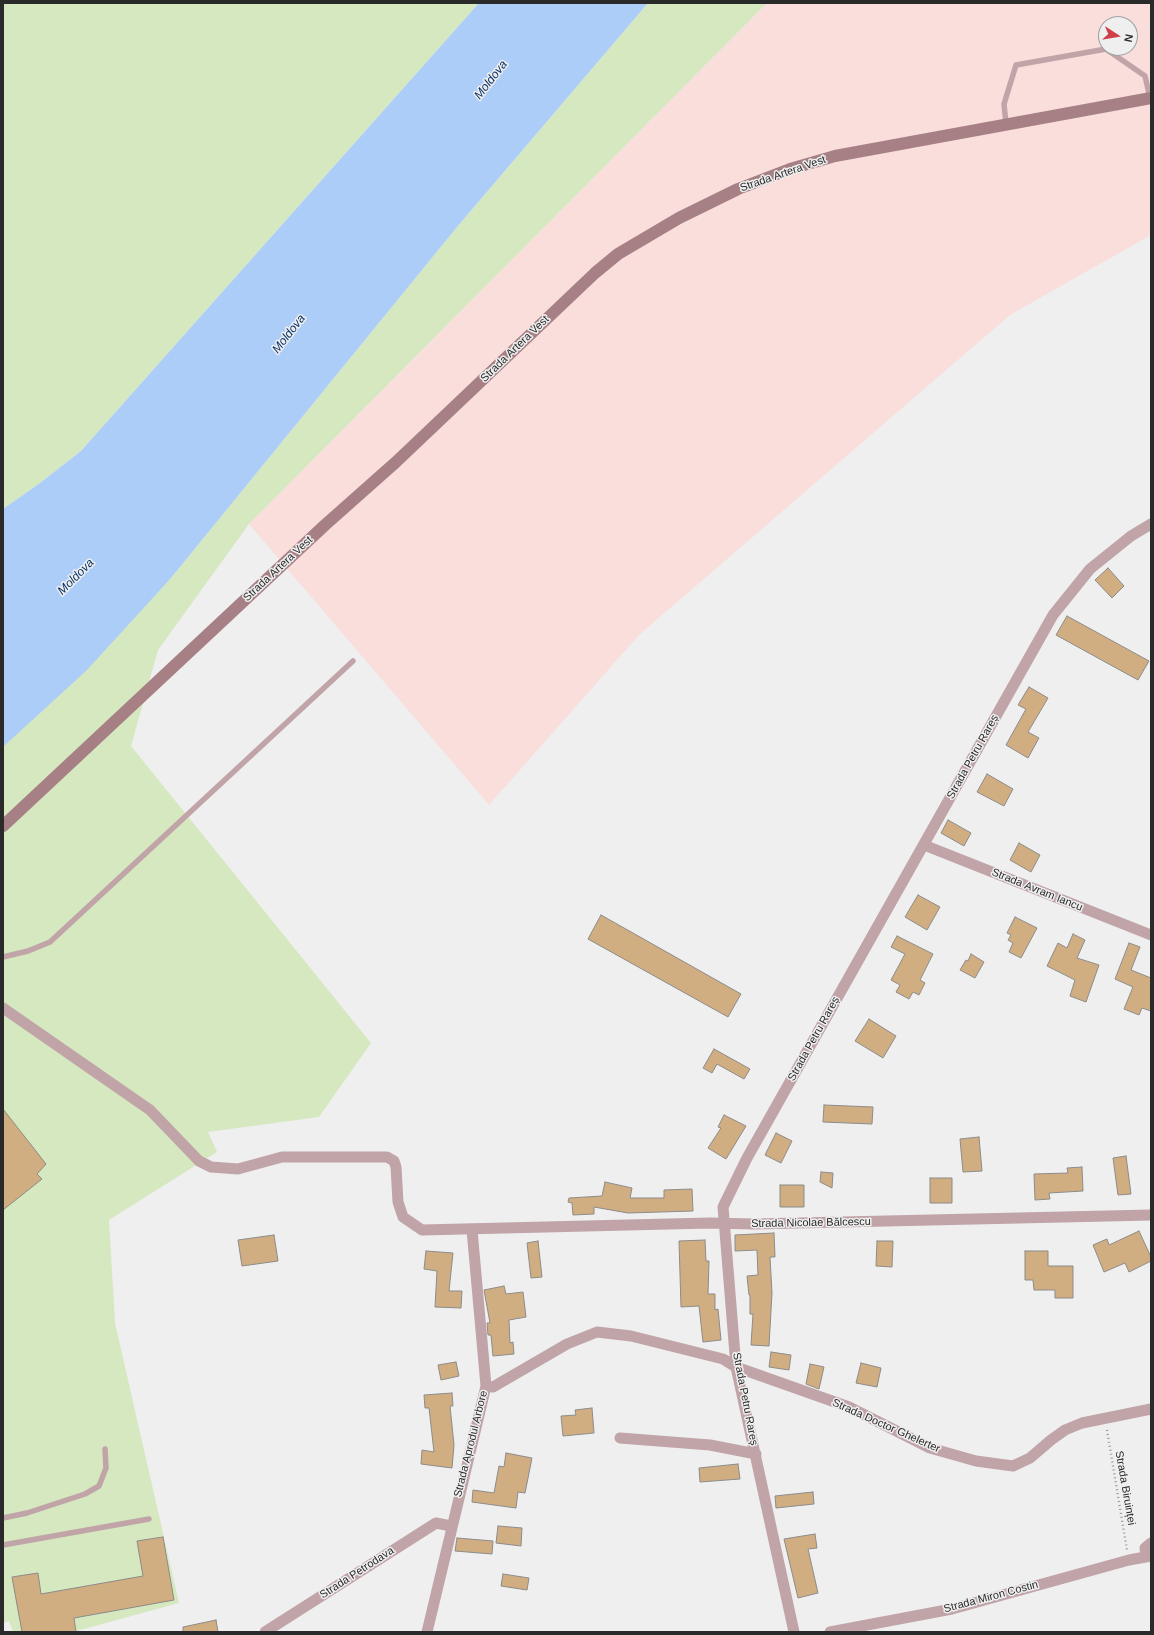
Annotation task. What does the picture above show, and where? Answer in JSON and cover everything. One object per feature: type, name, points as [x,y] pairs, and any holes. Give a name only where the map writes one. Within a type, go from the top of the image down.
[{"type":"main road","name":"Strada Artera Vest","points":[[3,826],[325,525],[396,462],[595,273],[618,254],[679,218],[738,189],[790,169],[835,156],[1150,98]]},
{"type":"street","name":"Strada Petru Rareș","points":[[794,1632],[736,1367],[723,1207],[747,1158],[1052,615],[1090,569],[1131,536],[1151,524]]},
{"type":"street","name":"Strada Avram Iancu","points":[[924,845],[1151,935]]},
{"type":"street","name":"Strada Nicolae Bălcescu","points":[[3,1008],[150,1110],[199,1161],[210,1167],[238,1169],[282,1157],[387,1157],[394,1161],[396,1167],[398,1202],[403,1217],[422,1230],[724,1223],[1149,1218]]},
{"type":"street","name":"Strada Aprodul Arbore","points":[[426,1632],[486,1386],[472,1230]]},
{"type":"street","name":"Strada Doctor Ghelerter","points":[[486,1386],[493,1387],[566,1344],[597,1332],[631,1336],[672,1345],[723,1359],[736,1367],[849,1407],[930,1448],[994,1465],[1013,1466],[1030,1458],[1065,1430],[1082,1423],[1151,1409]]},
{"type":"street","points":[[620,1438],[710,1445],[756,1454]]},
{"type":"street","name":"Strada Petrodava","points":[[265,1632],[436,1523],[451,1526]]},
{"type":"street","points":[[1148,1556],[1145,1548],[1151,1544]]},
{"type":"street","name":"Strada Miron Costin","points":[[830,1632],[952,1609],[1148,1556]]},
{"type":"lane","points":[[1006,124],[1004,104],[1016,66],[1106,49],[1145,76],[1150,98]]},
{"type":"lane","points":[[3,957],[28,951],[50,942],[353,662]]},
{"type":"lane","points":[[3,1518],[27,1513],[85,1494],[99,1486],[106,1468],[105,1449]]},
{"type":"lane","points":[[3,1545],[150,1519]]},
{"type":"path","name":"Strada Biruinței","points":[[1105,1418],[1129,1560]]},
{"type":"shaded area","points":[[767,3],[1151,3],[1151,235],[1010,315],[639,635],[489,805],[249,524]]},
{"type":"green space","points":[[3,3],[479,3],[81,451],[40,483],[3,509]]},
{"type":"green space","points":[[648,3],[767,3],[249,524],[158,650],[131,746],[371,1043],[319,1117],[208,1132],[217,1152],[109,1220],[115,1323],[179,1603],[73,1632],[13,1632],[9,1621],[3,1623],[3,747],[171,578],[457,227]]},
{"type":"water","name":"Moldova","points":[[479,3],[648,3],[457,227],[171,578],[87,670],[3,747],[3,509],[40,483],[81,451]]},
{"type":"building","points":[[1108,568],[1124,586],[1112,598],[1095,580]]},
{"type":"building","points":[[1067,616],[1149,661],[1138,680],[1056,635]]},
{"type":"building","points":[[1029,687],[1048,698],[1028,732],[1039,738],[1028,758],[1006,745],[1026,709],[1018,705]]},
{"type":"building","points":[[987,774],[1013,789],[1004,806],[977,792]]},
{"type":"building","points":[[948,820],[971,833],[964,846],[941,833]]},
{"type":"building","points":[[1019,843],[1040,855],[1031,872],[1010,860]]},
{"type":"building","points":[[918,895],[940,907],[927,930],[905,917]]},
{"type":"building","points":[[601,915],[741,994],[728,1017],[588,939]]},
{"type":"building","points":[[1015,917],[1037,928],[1021,958],[1009,952],[1013,943],[1008,940],[1011,935],[1007,933]]},
{"type":"building","points":[[1073,934],[1085,940],[1077,958],[1099,965],[1086,1002],[1070,996],[1075,980],[1047,966],[1058,943],[1067,948]]},
{"type":"building","points":[[897,936],[933,954],[920,980],[925,983],[919,995],[913,992],[909,999],[896,992],[900,985],[891,980],[905,954],[891,947]]},
{"type":"building","points":[[1129,943],[1140,947],[1131,970],[1151,978],[1151,1011],[1142,1008],[1139,1015],[1124,1009],[1133,987],[1115,979]]},
{"type":"building","points":[[971,954],[984,962],[975,978],[960,970],[966,960],[968,961]]},
{"type":"building","points":[[869,1019],[896,1036],[883,1058],[855,1041]]},
{"type":"building","points":[[714,1049],[750,1069],[744,1079],[717,1064],[712,1073],[703,1068]]},
{"type":"building","points":[[824,1105],[873,1107],[872,1124],[823,1122]]},
{"type":"building","points":[[3,1109],[46,1164],[37,1174],[42,1179],[3,1210]]},
{"type":"building","points":[[724,1115],[746,1126],[726,1159],[708,1148],[721,1128],[718,1127]]},
{"type":"building","points":[[776,1133],[792,1141],[781,1163],[765,1155]]},
{"type":"building","points":[[979,1137],[982,1171],[963,1172],[960,1139]]},
{"type":"building","points":[[1126,1156],[1131,1194],[1118,1195],[1113,1158]]},
{"type":"building","points":[[1082,1167],[1083,1191],[1049,1193],[1050,1199],[1035,1200],[1034,1174],[1068,1173],[1067,1168]]},
{"type":"building","points":[[821,1172],[833,1173],[832,1188],[820,1182]]},
{"type":"building","points":[[930,1178],[952,1178],[952,1203],[930,1203]]},
{"type":"building","points":[[605,1182],[632,1188],[630,1198],[664,1198],[664,1190],[692,1189],[693,1211],[628,1213],[594,1207],[594,1214],[573,1215],[572,1203],[568,1202],[569,1198],[602,1196]]},
{"type":"building","points":[[780,1185],[804,1185],[804,1207],[780,1207]]},
{"type":"building","points":[[1139,1231],[1151,1257],[1151,1261],[1129,1272],[1125,1263],[1104,1272],[1093,1245],[1107,1239],[1109,1245]]},
{"type":"building","points":[[774,1233],[775,1257],[770,1257],[772,1293],[769,1346],[751,1345],[753,1314],[750,1314],[750,1295],[747,1276],[758,1275],[757,1250],[735,1251],[735,1235]]},
{"type":"building","points":[[274,1235],[278,1261],[242,1266],[238,1240]]},
{"type":"building","points":[[705,1240],[706,1261],[709,1261],[708,1294],[715,1294],[715,1310],[718,1309],[721,1340],[703,1342],[699,1306],[681,1307],[679,1241]]},
{"type":"building","points":[[538,1241],[542,1277],[531,1278],[527,1243]]},
{"type":"building","points":[[877,1241],[893,1241],[892,1267],[876,1266]]},
{"type":"building","points":[[426,1251],[453,1253],[449,1291],[462,1291],[461,1308],[435,1307],[437,1271],[424,1269]]},
{"type":"building","points":[[1025,1251],[1048,1251],[1048,1266],[1073,1266],[1073,1298],[1055,1298],[1055,1290],[1034,1290],[1033,1280],[1025,1280]]},
{"type":"building","points":[[504,1286],[506,1294],[523,1292],[526,1317],[509,1320],[510,1343],[513,1342],[514,1354],[493,1356],[491,1335],[488,1335],[487,1323],[490,1323],[484,1290]]},
{"type":"building","points":[[771,1352],[791,1355],[789,1370],[769,1367]]},
{"type":"building","points":[[456,1362],[459,1376],[441,1380],[438,1365]]},
{"type":"building","points":[[861,1363],[881,1368],[877,1387],[856,1383]]},
{"type":"building","points":[[810,1364],[824,1367],[819,1389],[806,1384]]},
{"type":"building","points":[[452,1393],[453,1406],[450,1406],[454,1445],[452,1468],[421,1464],[422,1450],[434,1452],[429,1408],[425,1408],[424,1395]]},
{"type":"building","points":[[592,1408],[594,1433],[563,1436],[561,1416],[576,1415],[575,1410]]},
{"type":"building","points":[[506,1453],[532,1458],[525,1493],[518,1492],[516,1508],[472,1502],[473,1490],[494,1493],[499,1466],[504,1467]]},
{"type":"building","points":[[738,1464],[740,1479],[700,1482],[699,1468]]},
{"type":"building","points":[[813,1492],[814,1504],[776,1508],[775,1496]]},
{"type":"building","points":[[498,1526],[522,1528],[521,1546],[496,1543]]},
{"type":"building","points":[[815,1534],[817,1548],[808,1549],[818,1593],[798,1598],[784,1539]]},
{"type":"building","points":[[163,1537],[174,1600],[74,1618],[76,1632],[22,1632],[12,1577],[38,1573],[41,1594],[143,1576],[137,1541]]},
{"type":"building","points":[[457,1538],[493,1541],[492,1554],[455,1551]]},
{"type":"building","points":[[503,1574],[529,1578],[527,1590],[501,1586]]},
{"type":"building","points":[[216,1620],[218,1632],[183,1632],[183,1627]]}]
